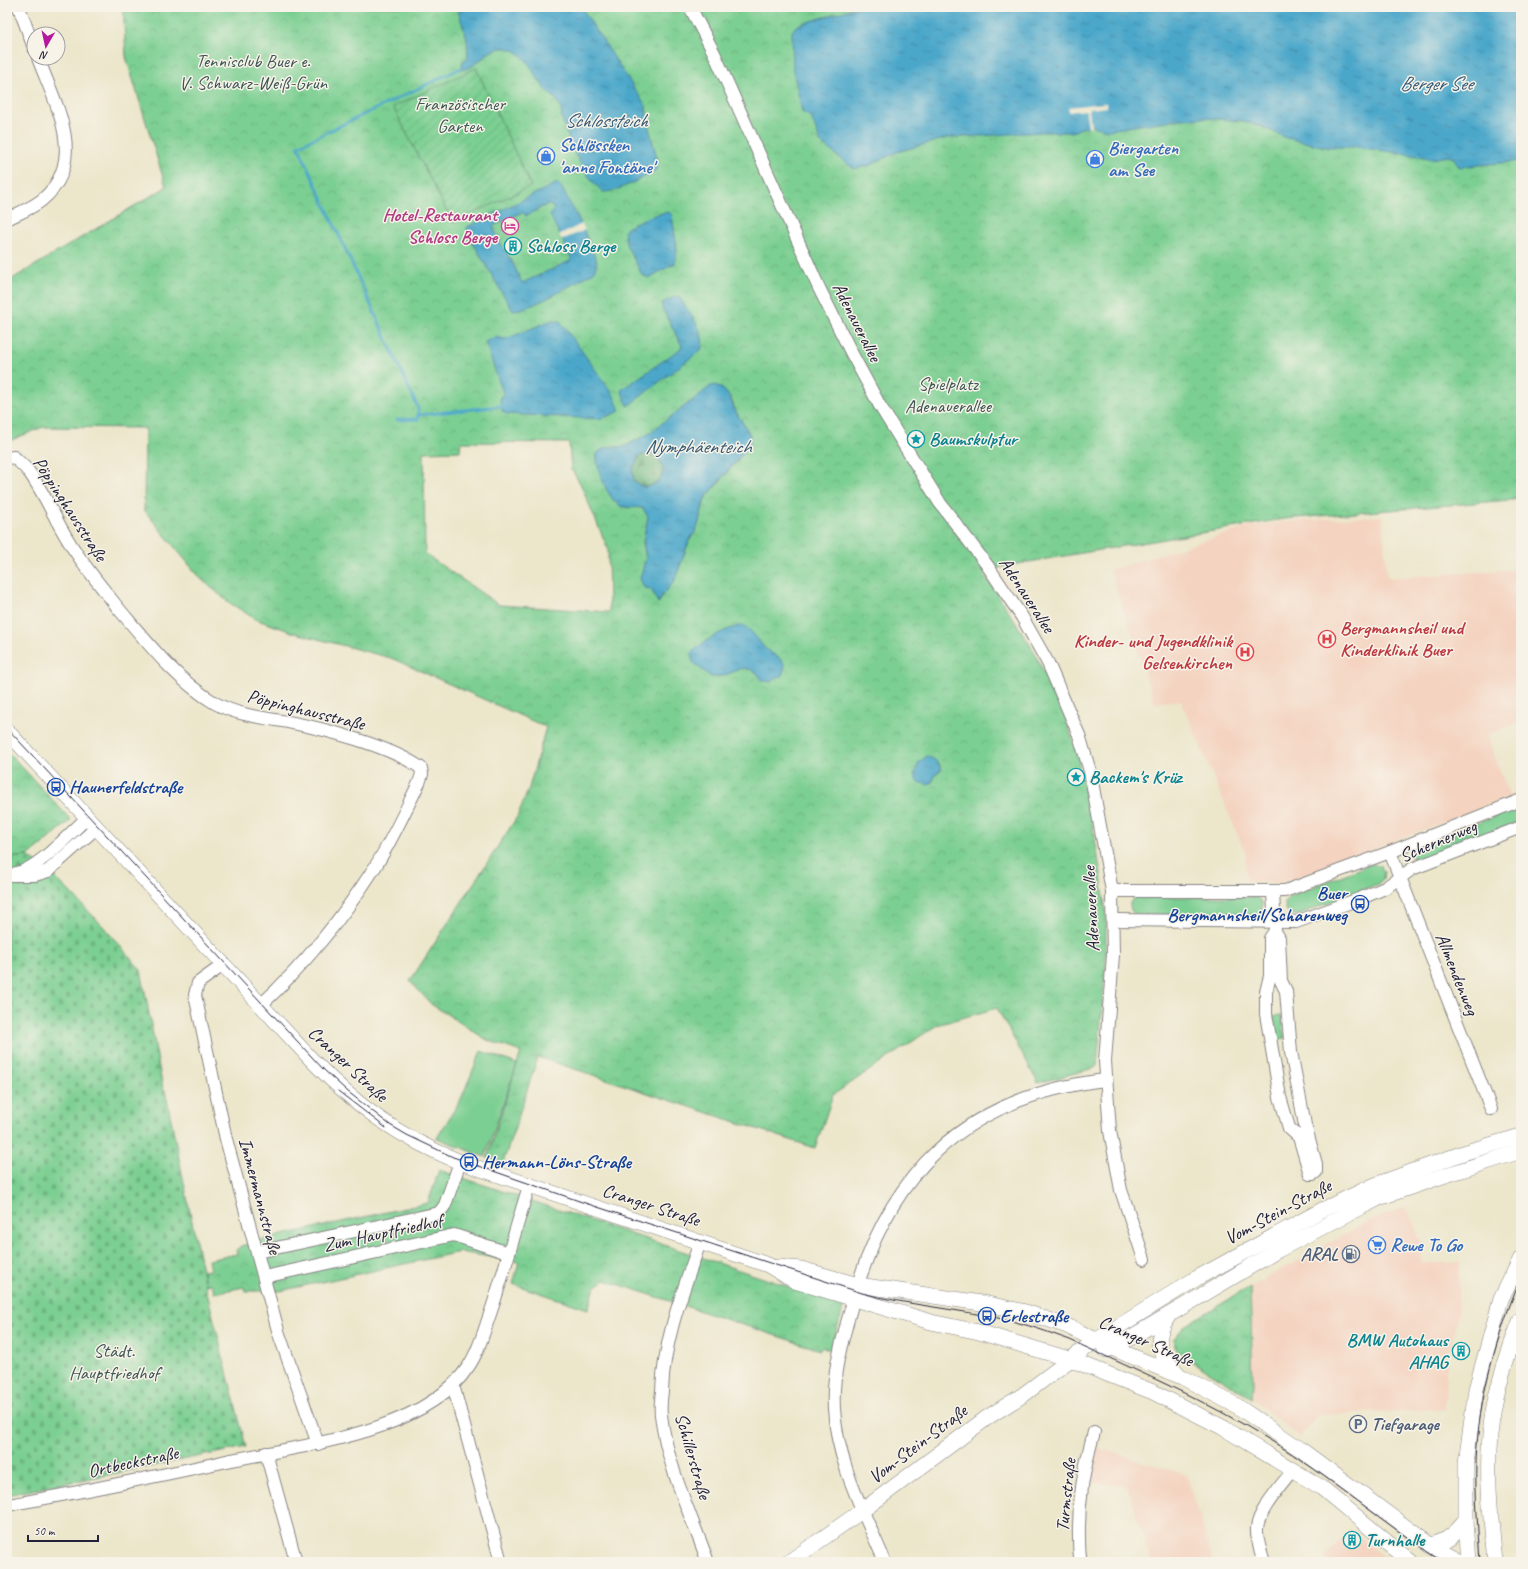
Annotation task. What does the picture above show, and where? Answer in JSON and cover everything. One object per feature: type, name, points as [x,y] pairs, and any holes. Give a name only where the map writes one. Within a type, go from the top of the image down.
[{"type":"main road","name":"Cranger Straße","points":[[7,731],[334,1083],[379,1120],[411,1140],[460,1162],[768,1265],[795,1281],[856,1291],[974,1302],[1026,1312],[1067,1326],[1095,1341],[1182,1377],[1237,1406],[1300,1450],[1430,1546],[1462,1562]]},
{"type":"main road","name":"Vom-Stein-Straße","points":[[789,1562],[863,1510],[988,1417],[1023,1395],[1072,1360],[1095,1341],[1197,1278],[1322,1210],[1382,1182],[1466,1152],[1521,1136]]},
{"type":"main road","name":"Vom-Stein-Straße","points":[[1072,1360],[1112,1348],[1278,1250],[1379,1198],[1520,1152]]},
{"type":"main road","points":[[1469,1562],[1466,1520],[1466,1463],[1476,1389],[1501,1299],[1521,1258]]},
{"type":"main road","name":"Cranger Straße","points":[[856,1291],[931,1322],[979,1332],[1072,1360],[1153,1392],[1257,1446],[1322,1488],[1411,1562]]},
{"type":"main road","points":[[1170,1314],[1160,1328],[1158,1340],[1166,1359],[1182,1377]]},
{"type":"main road","points":[[1495,1562],[1490,1514],[1489,1456],[1493,1408],[1509,1352],[1521,1319]]},
{"type":"main road","points":[[1430,1546],[1442,1543],[1450,1538],[1466,1520]]},
{"type":"street","points":[[18,7],[26,28]]},
{"type":"street","name":"Adenauerallee","points":[[690,7],[714,53],[819,288],[869,387],[940,504],[987,565],[1022,617],[1054,675],[1069,708],[1090,771],[1112,891],[1112,962],[1106,1027],[1106,1080],[1110,1131],[1121,1190],[1144,1259]]},
{"type":"street","points":[[7,219],[42,199],[61,174],[66,160],[67,145],[65,131],[41,66]]},
{"type":"street","name":"Pöppinghausstraße","points":[[7,458],[14,457],[29,472],[68,541],[95,579],[138,632],[174,671],[200,693],[217,704],[244,714],[306,726],[349,738],[410,760],[421,768],[422,774],[419,783],[375,866],[342,914],[277,991],[261,1005]]},
{"type":"street","name":"Schernerweg","points":[[1112,891],[1285,891],[1390,852],[1521,800]]},
{"type":"street","points":[[7,874],[23,872],[92,822]]},
{"type":"street","name":"Schernerweg","points":[[1113,920],[1275,926],[1296,922],[1385,888],[1412,869],[1521,827]]},
{"type":"street","name":"Allmendenweg","points":[[1390,852],[1491,1109]]},
{"type":"street","points":[[1273,892],[1275,926],[1270,938],[1275,981],[1266,1006],[1280,1097],[1289,1128],[1299,1137],[1307,1167],[1310,1174],[1313,1174],[1316,1172],[1316,1164],[1305,1125],[1291,1052],[1286,991],[1275,981]]},
{"type":"street","name":"Immermannstraße","points":[[223,965],[198,983],[196,995],[226,1139],[279,1334],[318,1444]]},
{"type":"street","points":[[1273,1055],[1291,1052]]},
{"type":"street","points":[[885,1562],[842,1456],[834,1409],[836,1363],[856,1291],[872,1245],[888,1211],[902,1190],[938,1150],[969,1126],[1001,1107],[1029,1096],[1070,1085],[1106,1080]]},
{"type":"street","points":[[1289,1128],[1305,1125]]},
{"type":"street","name":"Zum Hauptfriedhof","points":[[257,1252],[439,1213],[445,1205],[460,1162]]},
{"type":"street","points":[[295,1562],[266,1453],[318,1444],[382,1426],[434,1401],[453,1385],[468,1367],[481,1339],[529,1186]]},
{"type":"street","name":"Zum Hauptfriedhof","points":[[264,1277],[454,1235],[508,1253]]},
{"type":"street","name":"Schillerstraße","points":[[700,1242],[669,1331],[662,1371],[661,1413],[664,1436],[677,1478],[708,1562]]},
{"type":"street","points":[[453,1385],[502,1562]]},
{"type":"street","name":"Turmstraße","points":[[1081,1562],[1079,1525],[1080,1494],[1086,1461],[1094,1432]]},
{"type":"street","name":"Ortbeckstraße","points":[[7,1505],[266,1453]]},
{"type":"street","points":[[1264,1562],[1256,1529],[1259,1518],[1293,1470]]},
{"type":"shaded area","name":"Bergmannsheil und Kinderklinik Buer","points":[[1382,516],[1387,578],[1521,569],[1521,722],[1487,735],[1510,797],[1283,883],[1246,882],[1245,852],[1181,700],[1155,703],[1110,570],[1248,527],[1283,522]]},
{"type":"shaded area","points":[[1407,1207],[1422,1245],[1422,1263],[1459,1263],[1459,1306],[1451,1347],[1447,1353],[1446,1409],[1317,1415],[1300,1438],[1252,1398],[1253,1384],[1250,1287],[1369,1221]]},
{"type":"shaded area","points":[[1098,1448],[1187,1475],[1213,1560],[1207,1562],[1151,1562],[1127,1486],[1089,1483]]},
{"type":"shaded area","name":"Turnhalle","points":[[1350,1529],[1390,1562],[1331,1562],[1326,1557]]},
{"type":"green space","points":[[123,7],[1521,7],[1521,499],[1284,519],[1005,566],[983,572],[1034,651],[1066,720],[1079,757],[1079,767],[1091,816],[1101,874],[1106,916],[1106,962],[1097,1066],[1094,1068],[1038,1083],[997,1008],[937,1025],[833,1095],[815,1148],[538,1057],[503,1163],[487,1158],[521,1052],[487,1040],[431,1004],[410,981],[517,817],[529,788],[546,727],[391,658],[295,633],[255,619],[227,601],[201,579],[144,510],[145,428],[43,427],[7,442],[7,282],[166,187],[126,57]],"holes":[[[711,386],[730,396],[736,412],[750,435],[738,460],[705,499],[697,529],[689,541],[674,582],[663,594],[659,603],[651,589],[648,588],[643,569],[646,558],[643,542],[648,517],[643,508],[621,506],[609,447],[623,447],[647,435]],[[461,442],[569,443],[571,469],[580,483],[608,549],[609,612],[499,605],[425,554],[424,452],[460,451]],[[936,761],[940,765],[942,770],[935,775],[929,785],[916,780]]]},
{"type":"green space","name":"Französischer Garten","points":[[476,68],[531,186],[453,223],[393,107]]},
{"type":"green space","points":[[649,453],[661,462],[663,473],[661,478],[656,483],[651,486],[643,487],[634,481],[632,471],[639,456]]},
{"type":"green space","points":[[7,751],[71,820],[28,856],[7,858]]},
{"type":"green space","points":[[1521,806],[1521,821],[1418,861],[1411,857],[1410,853],[1413,849]]},
{"type":"green space","name":"Städt. Hauptfriedhof","points":[[28,856],[56,878],[101,924],[141,970],[163,1089],[165,1090],[205,1285],[246,1447],[7,1495],[7,858]]},
{"type":"green space","points":[[1371,864],[1380,865],[1384,872],[1383,879],[1378,884],[1297,915],[1292,915],[1287,911],[1285,903],[1290,896]]},
{"type":"green space","points":[[1135,897],[1256,897],[1262,902],[1262,909],[1255,916],[1136,914],[1132,911],[1130,905]]},
{"type":"green space","points":[[1282,1015],[1285,1038],[1275,1040],[1272,1016]]},
{"type":"green space","points":[[481,1051],[517,1064],[485,1157],[437,1138],[461,1099]]},
{"type":"green space","points":[[439,1170],[844,1305],[831,1350],[822,1347],[820,1350],[605,1280],[595,1287],[588,1309],[513,1284],[519,1262],[460,1252],[280,1291],[245,1291],[244,1287],[214,1293],[212,1284],[205,1285],[203,1271],[210,1270],[208,1260],[237,1254],[236,1250],[241,1246],[264,1239],[428,1203]]},
{"type":"green space","points":[[1250,1287],[1253,1384],[1252,1398],[1186,1358],[1176,1349],[1173,1340],[1184,1326]]},
{"type":"water","name":"Schlossteich","points":[[457,7],[581,7],[646,106],[647,120],[658,162],[656,170],[615,190],[603,192],[589,176],[573,149],[565,129],[560,106],[540,83],[524,57],[511,49],[497,49],[467,69],[461,70],[463,61],[468,58],[467,39]]},
{"type":"water","name":"Berger See","points":[[858,7],[1521,7],[1521,161],[1459,167],[1454,158],[1449,156],[1432,159],[1356,147],[1326,147],[1286,138],[1263,127],[1243,121],[1206,118],[1180,119],[1108,130],[1092,126],[1081,128],[1073,132],[1042,132],[947,138],[897,152],[871,165],[854,169],[821,143],[811,117],[802,112],[793,70],[792,32],[795,27],[801,24]]},
{"type":"water","points":[[557,183],[562,188],[581,224],[597,262],[594,272],[542,301],[521,309],[512,310],[469,236],[467,227]],"holes":[[[548,204],[554,208],[550,215],[572,260],[522,283],[511,259],[509,259],[507,252],[505,252],[498,237],[500,235],[497,236],[493,226],[520,213],[524,213],[526,216]]]},
{"type":"water","points":[[669,212],[672,215],[677,250],[675,263],[649,278],[642,275],[626,244],[624,231],[633,224],[645,218]]},
{"type":"water","points":[[677,296],[680,298],[700,330],[702,337],[701,350],[628,406],[621,390],[680,349],[682,346],[662,308],[662,303]]},
{"type":"water","points":[[552,320],[560,321],[613,394],[620,411],[600,419],[507,414],[502,411],[500,400],[503,393],[485,342],[495,337],[506,339]]},
{"type":"water","name":"Nymphäenteich","points":[[716,385],[720,387],[729,396],[736,412],[750,436],[750,445],[705,498],[697,529],[689,541],[674,582],[663,594],[658,603],[651,589],[644,588],[640,578],[646,558],[643,542],[648,517],[643,508],[621,506],[611,497],[600,474],[597,454],[601,450],[609,447],[624,447],[647,435],[711,386]],"holes":[[[649,453],[661,462],[663,467],[661,478],[651,486],[643,487],[634,481],[632,471],[639,456]]]},
{"type":"water","points":[[743,625],[753,633],[765,648],[778,657],[785,665],[782,675],[771,682],[762,680],[756,672],[742,668],[723,676],[711,677],[693,662],[691,654],[701,644],[722,632]]},
{"type":"water","points":[[927,756],[935,760],[942,769],[935,775],[932,783],[929,785],[918,782],[914,775],[919,762]]},
{"type":"pier","points":[[1106,103],[1106,107],[1089,109],[1091,127],[1088,127],[1086,110],[1069,112],[1068,107]]},
{"type":"pier","points":[[582,224],[585,230],[562,240],[559,235]]},
{"type":"waterway","points":[[397,420],[418,419],[418,408],[298,146],[461,68]]},
{"type":"waterway","points":[[419,415],[501,406]]},
{"type":"tram line","points":[[7,728],[324,1070],[347,1091],[390,1125],[407,1135],[453,1157],[582,1202],[862,1293],[897,1301],[1003,1319],[1070,1340],[1172,1387],[1222,1412],[1270,1440],[1293,1454],[1444,1562]]},
{"type":"tram line","points":[[338,1091],[386,1128]]},
{"type":"tram line","points":[[1480,1562],[1476,1474],[1480,1415],[1490,1368],[1497,1344],[1521,1277]]},
{"type":"place","name":"Schlössken 'anne Fontäne'","points":[[546,156]]},
{"type":"place","name":"Biergarten am See","points":[[1095,159]]},
{"type":"place","name":"Hotel-Restaurant Schloss Berge","points":[[510,226]]},
{"type":"place","name":"Schloss Berge","points":[[513,246]]},
{"type":"place","name":"Baumskulptur","points":[[916,439]]},
{"type":"place","name":"Bergmannsheil und Kinderklinik Buer","points":[[1327,639]]},
{"type":"place","name":"Kinder- und Jugendklinik Gelsenkirchen","points":[[1245,652]]},
{"type":"place","name":"Backem's Krüz","points":[[1076,777]]},
{"type":"place","name":"Haunerfeldstraße","points":[[56,787]]},
{"type":"place","name":"Buer Bergmannsheil/Scharenweg","points":[[1360,904]]},
{"type":"place","name":"Hermann-Löns-Straße","points":[[469,1162]]},
{"type":"place","name":"Rewe To Go","points":[[1377,1245]]},
{"type":"place","name":"ARAL","points":[[1351,1254]]},
{"type":"place","name":"Erlestraße","points":[[987,1316]]},
{"type":"place","name":"BMW Autohaus AHAG","points":[[1461,1351]]},
{"type":"place","name":"Tiefgarage","points":[[1358,1424]]},
{"type":"place","name":"Turnhalle","points":[[1352,1540]]},
{"type":"park label","name":"Tennisclub Buer e. V. Schwarz-Weiß-Grün","points":[[253,72]]},
{"type":"park label","name":"Spielplatz Adenauerallee","points":[[948,395]]}]
